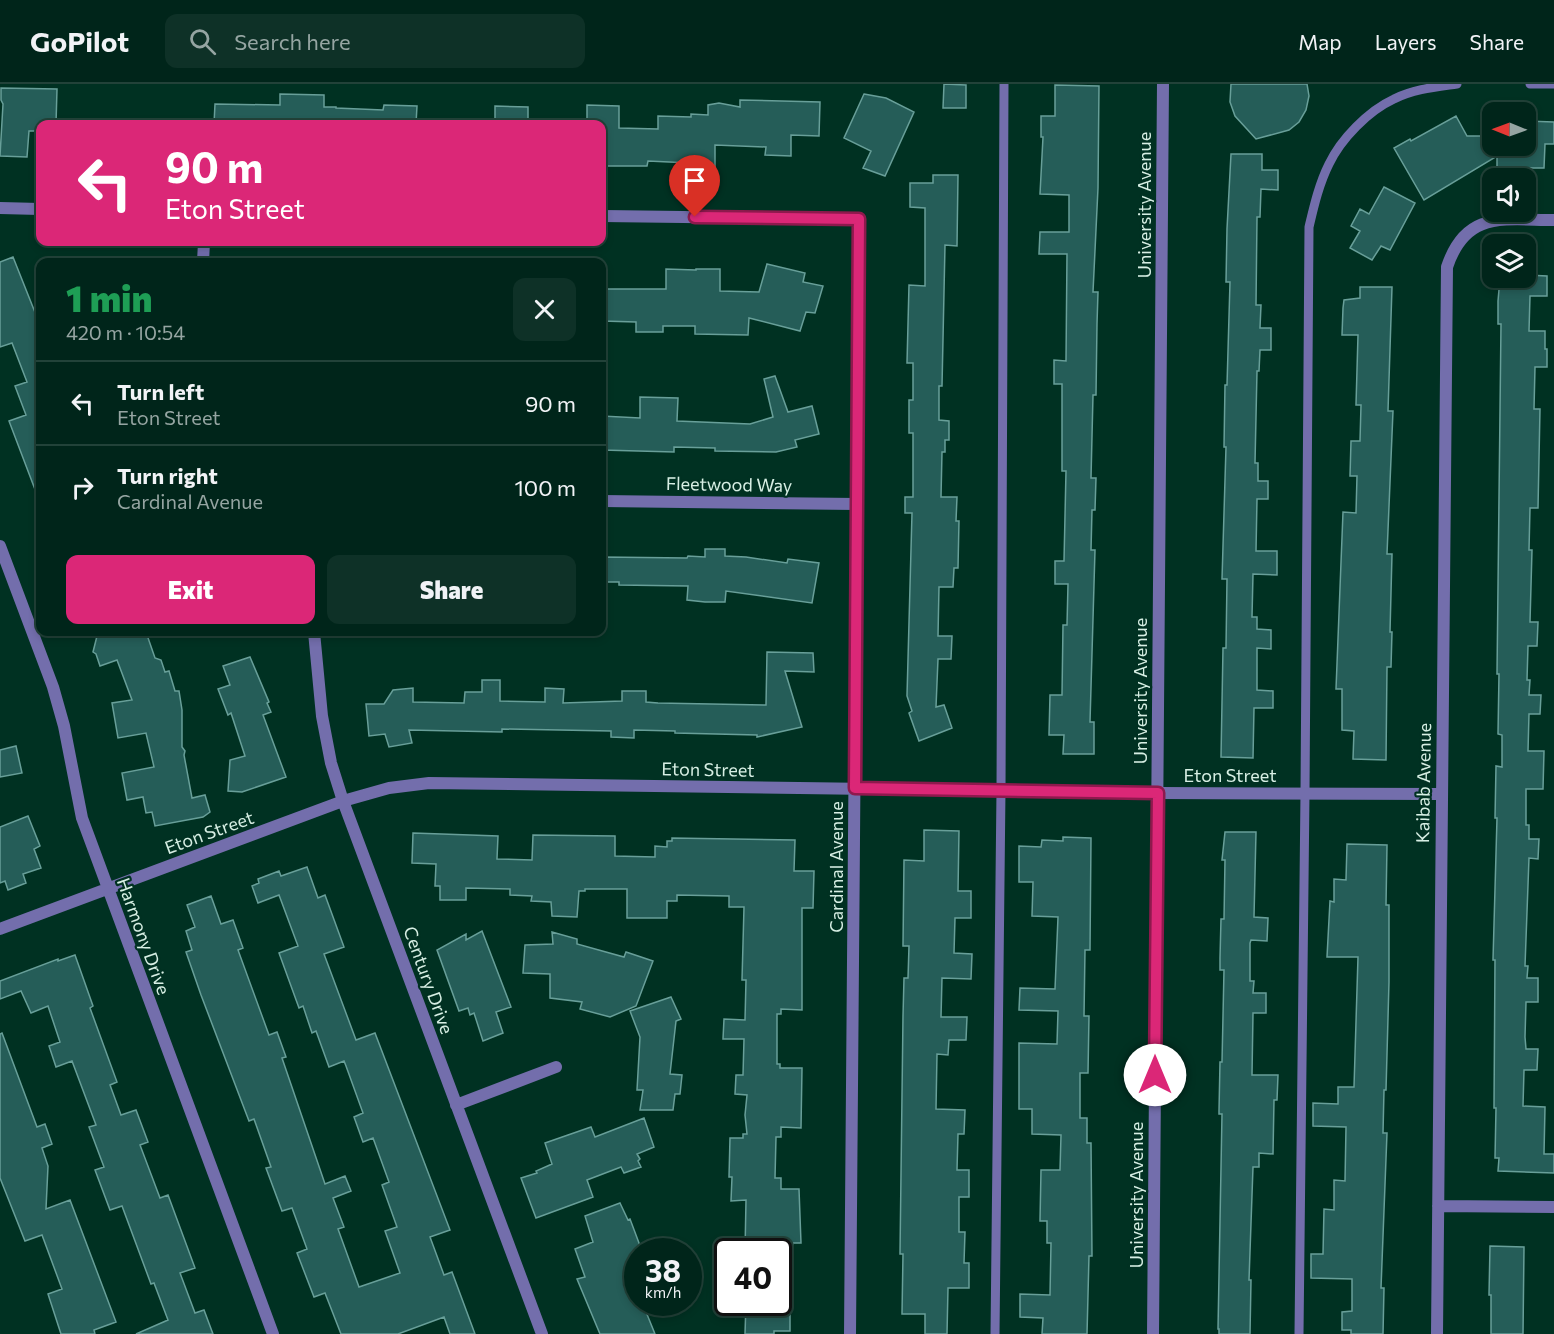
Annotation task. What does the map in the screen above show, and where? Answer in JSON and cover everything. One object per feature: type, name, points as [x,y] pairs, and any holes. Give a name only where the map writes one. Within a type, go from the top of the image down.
[{"type":"street","name":"University Avenue","points":[[1153,1334],[1163,84]]},
{"type":"street","points":[[0,208],[36,209]]},
{"type":"street","name":"Cardinal Avenue","points":[[606,216],[859,219],[850,1334]]},
{"type":"street","name":"Kaibab Avenue","points":[[1437,1334],[1447,267],[1452,250],[1463,236],[1478,225],[1494,220],[1554,220]]},
{"type":"street","name":"Fleetwood Way","points":[[606,501],[857,504]]},
{"type":"street","name":"Harmony Drive","points":[[0,546],[53,687],[64,726],[82,818],[273,1334]]},
{"type":"street","name":"Century Drive","points":[[314,636],[322,716],[331,763],[343,801],[542,1334]]},
{"type":"street","name":"Eton Street","points":[[0,929],[343,801],[389,788],[429,783],[1158,793],[1441,794]]},
{"type":"street","points":[[456,1105],[556,1067]]},
{"type":"street","points":[[1438,1206],[1554,1207]]},
{"type":"lane","points":[[994,1334],[1004,84]]},
{"type":"lane","points":[[1299,1334],[1309,227],[1329,163],[1354,130],[1370,115],[1394,99],[1427,88],[1457,84]]},
{"type":"lane","points":[[1530,84],[1554,84]]},
{"type":"building","points":[[944,84],[966,85],[966,108],[943,108]]},
{"type":"building","points":[[1231,84],[1307,84],[1309,96],[1306,110],[1299,122],[1289,130],[1256,139],[1235,116],[1230,102]]},
{"type":"building","points":[[1055,85],[1099,86],[1098,188],[1093,292],[1098,292],[1096,395],[1093,395],[1091,478],[1096,478],[1091,550],[1095,550],[1090,722],[1094,722],[1094,754],[1063,754],[1064,735],[1049,735],[1050,695],[1062,695],[1063,625],[1067,625],[1068,584],[1055,584],[1055,561],[1064,561],[1066,471],[1062,471],[1062,384],[1054,384],[1054,360],[1066,361],[1067,254],[1039,254],[1040,232],[1069,232],[1069,195],[1040,194],[1043,137],[1041,137],[1041,116],[1055,116]]},
{"type":"building","points":[[1,88],[57,89],[56,120],[36,120],[36,131],[29,131],[27,157],[0,156],[3,104]]},
{"type":"building","points":[[280,94],[324,95],[324,107],[383,110],[384,105],[417,106],[416,120],[214,120],[215,104],[280,105]]},
{"type":"building","points":[[864,94],[886,98],[914,112],[885,176],[863,168],[871,151],[844,138]]},
{"type":"building","points":[[740,100],[820,102],[819,136],[791,135],[791,156],[765,155],[766,147],[715,145],[715,168],[690,167],[690,163],[648,161],[647,166],[606,166],[606,120],[587,120],[587,105],[619,106],[619,128],[658,129],[658,116],[708,115],[708,105],[719,103],[740,107]]},
{"type":"building","points":[[495,106],[528,107],[528,120],[495,120]]},
{"type":"building","points":[[1456,116],[1467,136],[1482,136],[1482,156],[1497,156],[1424,200],[1394,148],[1410,139],[1411,141]]},
{"type":"building","points":[[1536,121],[1554,122],[1554,144],[1545,144],[1544,168],[1497,168],[1497,156],[1536,156]]},
{"type":"building","points":[[1231,154],[1262,154],[1262,170],[1278,170],[1278,190],[1261,189],[1260,217],[1257,217],[1256,305],[1261,305],[1260,328],[1271,328],[1271,350],[1260,350],[1259,371],[1257,371],[1255,463],[1258,463],[1258,481],[1268,481],[1268,499],[1257,499],[1256,551],[1277,551],[1277,575],[1253,574],[1252,617],[1257,617],[1257,629],[1271,630],[1271,649],[1257,648],[1257,690],[1273,691],[1273,708],[1254,708],[1253,758],[1221,757],[1223,648],[1226,648],[1227,579],[1222,579],[1226,447],[1224,447],[1225,385],[1227,385],[1230,282],[1226,282],[1227,229]]},
{"type":"building","points":[[933,175],[958,175],[957,246],[945,245],[942,386],[939,386],[939,420],[949,421],[949,440],[945,440],[945,452],[942,452],[941,497],[957,497],[958,568],[954,568],[953,587],[939,587],[938,636],[952,636],[951,659],[938,659],[936,707],[944,705],[952,728],[919,741],[909,713],[912,711],[907,696],[912,513],[905,513],[905,497],[913,497],[913,433],[909,433],[909,400],[913,400],[913,363],[907,363],[909,285],[925,286],[925,208],[910,207],[910,183],[933,183]]},
{"type":"building","points":[[1384,187],[1415,203],[1390,250],[1381,246],[1372,260],[1350,248],[1360,231],[1351,226],[1360,209],[1369,214]]},
{"type":"building","points":[[13,257],[36,315],[36,492],[9,421],[26,415],[15,386],[27,382],[12,343],[0,347],[0,262]]},
{"type":"building","points":[[767,264],[805,273],[803,282],[823,286],[815,313],[806,312],[800,331],[749,318],[748,335],[695,334],[695,326],[663,326],[663,332],[636,332],[636,322],[606,321],[606,289],[666,289],[666,269],[720,269],[720,291],[759,292]]},
{"type":"building","points":[[1536,275],[1547,276],[1547,296],[1530,296],[1529,331],[1545,331],[1547,367],[1535,367],[1534,409],[1540,409],[1538,508],[1530,508],[1529,550],[1532,550],[1530,622],[1538,622],[1537,646],[1528,646],[1527,680],[1530,680],[1529,695],[1541,695],[1540,714],[1529,714],[1528,751],[1544,751],[1543,789],[1526,789],[1526,825],[1529,825],[1529,839],[1539,839],[1538,859],[1529,858],[1525,966],[1528,966],[1527,978],[1538,978],[1538,1002],[1526,1002],[1525,1037],[1526,1049],[1538,1049],[1537,1070],[1524,1070],[1523,1106],[1545,1107],[1544,1154],[1554,1154],[1554,1173],[1498,1171],[1499,1158],[1495,1158],[1495,960],[1493,960],[1497,818],[1495,818],[1496,766],[1502,767],[1502,735],[1498,734],[1499,674],[1497,674],[1501,324],[1498,324],[1499,288],[1536,288]]},
{"type":"building","points":[[1360,287],[1392,287],[1388,411],[1393,411],[1387,554],[1392,554],[1390,632],[1392,632],[1391,667],[1387,667],[1386,760],[1353,759],[1354,731],[1342,730],[1342,689],[1336,689],[1343,512],[1356,513],[1357,476],[1350,476],[1351,441],[1360,441],[1361,405],[1356,405],[1358,335],[1342,335],[1343,308],[1344,300],[1360,298]]},
{"type":"building","points":[[775,376],[788,412],[812,406],[819,434],[795,440],[797,447],[776,452],[715,451],[715,448],[674,447],[674,452],[606,450],[606,416],[640,418],[640,397],[678,398],[677,421],[750,424],[773,417],[764,379]]},
{"type":"building","points":[[705,549],[725,549],[725,556],[787,563],[788,559],[819,563],[812,603],[726,591],[725,602],[705,602],[687,600],[688,586],[619,585],[619,582],[606,582],[606,557],[705,557]]},
{"type":"building","points":[[97,636],[147,636],[155,658],[161,660],[165,672],[169,671],[175,691],[179,691],[182,710],[182,747],[185,751],[192,798],[205,795],[210,812],[203,817],[155,826],[152,812],[146,813],[143,797],[127,800],[122,773],[154,767],[146,733],[118,738],[112,703],[132,700],[117,660],[100,666],[93,652]]},
{"type":"building","points":[[767,652],[813,653],[814,672],[785,671],[802,727],[757,737],[757,735],[634,730],[634,738],[611,737],[611,731],[409,730],[412,743],[389,747],[385,734],[369,736],[366,704],[384,704],[393,690],[413,688],[413,702],[464,703],[465,692],[482,692],[482,680],[500,680],[500,701],[545,702],[545,688],[564,689],[563,703],[622,701],[622,691],[646,691],[646,702],[766,705]]},
{"type":"building","points":[[250,657],[269,702],[267,703],[271,712],[263,715],[286,777],[242,792],[228,791],[230,760],[245,756],[231,713],[228,715],[218,689],[230,685],[223,666]]},
{"type":"building","points":[[16,746],[22,773],[0,777],[0,750]]},
{"type":"building","points":[[28,816],[40,846],[34,849],[41,868],[23,874],[26,883],[8,890],[5,881],[0,883],[0,827]]},
{"type":"building","points":[[924,830],[959,831],[958,891],[971,891],[971,918],[955,918],[954,953],[972,954],[971,979],[942,978],[941,1017],[967,1017],[966,1040],[949,1040],[948,1055],[937,1054],[936,1109],[965,1110],[964,1134],[958,1134],[957,1170],[969,1170],[969,1197],[959,1197],[959,1232],[965,1232],[964,1263],[969,1263],[969,1288],[948,1288],[947,1334],[925,1334],[925,1314],[902,1314],[903,1254],[900,1254],[903,1016],[904,978],[908,978],[909,946],[903,946],[904,860],[924,861]]},
{"type":"building","points":[[1225,832],[1256,832],[1254,917],[1268,918],[1267,941],[1251,940],[1250,943],[1250,981],[1254,981],[1253,993],[1266,993],[1266,1013],[1253,1013],[1252,1075],[1278,1075],[1277,1100],[1274,1100],[1273,1154],[1259,1153],[1259,1167],[1253,1167],[1249,1280],[1251,1280],[1250,1334],[1219,1334],[1218,1329],[1222,1114],[1219,1114],[1219,1111],[1224,970],[1220,970],[1220,958],[1221,919],[1224,919],[1225,860],[1222,860]]},
{"type":"building","points":[[413,833],[498,836],[497,859],[532,860],[533,835],[615,836],[615,856],[655,857],[655,846],[667,847],[667,841],[672,841],[672,838],[795,840],[794,871],[814,871],[813,908],[802,908],[802,1010],[781,1009],[781,1014],[777,1014],[777,1064],[780,1064],[780,1068],[802,1068],[801,1128],[781,1127],[781,1137],[776,1137],[775,1178],[781,1178],[781,1189],[799,1189],[801,1243],[793,1243],[792,1251],[792,1238],[745,1238],[746,1200],[731,1201],[730,1138],[743,1138],[743,1134],[747,1134],[745,1115],[747,1095],[735,1094],[736,1075],[743,1075],[744,1039],[723,1039],[724,1019],[745,1020],[746,980],[742,980],[744,907],[729,907],[729,896],[677,895],[677,901],[667,901],[667,918],[627,918],[627,889],[585,889],[585,891],[579,891],[577,917],[552,916],[551,902],[531,901],[532,896],[510,895],[510,889],[466,888],[466,900],[440,900],[440,886],[435,886],[436,864],[412,863]]},
{"type":"building","points":[[1063,837],[1091,838],[1090,950],[1085,950],[1084,1016],[1089,1016],[1088,1073],[1080,1073],[1080,1118],[1087,1118],[1087,1143],[1091,1143],[1092,1256],[1089,1256],[1087,1334],[1042,1334],[1043,1318],[1020,1317],[1020,1294],[1050,1295],[1051,1243],[1047,1243],[1047,1221],[1040,1221],[1041,1170],[1060,1170],[1061,1135],[1032,1134],[1032,1109],[1019,1109],[1019,1043],[1057,1044],[1058,1011],[1019,1010],[1020,988],[1055,989],[1058,917],[1032,916],[1033,882],[1019,882],[1019,846],[1041,847],[1042,840],[1063,841]]},
{"type":"building","points":[[1347,844],[1387,845],[1386,905],[1389,905],[1389,982],[1383,1133],[1387,1133],[1381,1288],[1384,1288],[1383,1334],[1351,1334],[1351,1330],[1342,1330],[1342,1312],[1352,1311],[1352,1279],[1311,1278],[1311,1254],[1323,1254],[1324,1209],[1334,1210],[1334,1180],[1345,1181],[1346,1127],[1313,1126],[1313,1103],[1338,1104],[1338,1087],[1354,1087],[1358,957],[1327,957],[1330,901],[1334,902],[1334,879],[1346,880]]},
{"type":"building","points":[[307,867],[318,898],[325,895],[344,947],[324,954],[356,1040],[375,1033],[450,1230],[430,1237],[444,1275],[452,1272],[475,1334],[450,1334],[444,1317],[398,1334],[341,1334],[325,1293],[314,1297],[297,1253],[307,1249],[292,1208],[282,1211],[266,1168],[271,1167],[254,1119],[249,1121],[201,995],[186,952],[192,950],[186,931],[195,927],[187,905],[211,896],[221,924],[233,920],[243,948],[238,950],[269,1035],[277,1032],[286,1057],[282,1058],[325,1184],[345,1176],[351,1191],[333,1198],[344,1227],[338,1229],[359,1287],[400,1273],[385,1231],[397,1227],[382,1185],[389,1182],[373,1138],[363,1142],[354,1117],[363,1113],[346,1066],[344,1061],[329,1067],[316,1031],[312,1033],[303,1006],[299,1008],[279,953],[298,946],[279,895],[258,903],[252,886],[259,883],[258,879],[279,871],[281,876]]},
{"type":"building","points":[[482,931],[511,1007],[496,1012],[503,1033],[483,1041],[474,1013],[470,1015],[468,1008],[459,1011],[437,950],[466,934],[466,940]]},
{"type":"building","points":[[552,932],[577,939],[577,944],[624,957],[626,952],[653,961],[636,1006],[610,1017],[580,1009],[582,1002],[550,998],[550,974],[523,973],[525,945],[553,944]]},
{"type":"building","points":[[75,955],[93,1006],[90,1008],[117,1082],[110,1085],[121,1115],[136,1110],[148,1142],[140,1145],[160,1198],[168,1195],[195,1268],[180,1273],[195,1313],[204,1310],[213,1334],[136,1334],[168,1320],[154,1283],[151,1284],[122,1206],[110,1210],[95,1170],[104,1167],[89,1127],[96,1125],[72,1061],[56,1067],[49,1046],[60,1042],[48,1006],[31,1013],[21,991],[0,999],[0,981]]},
{"type":"building","points":[[671,997],[681,1019],[676,1021],[670,1074],[682,1075],[680,1094],[675,1094],[673,1110],[640,1110],[643,1090],[637,1090],[640,1037],[630,1011]]},
{"type":"building","points":[[2,1033],[37,1127],[45,1124],[52,1144],[42,1148],[48,1166],[46,1209],[70,1200],[116,1322],[94,1330],[95,1334],[61,1334],[48,1294],[62,1289],[42,1235],[25,1241],[0,1178],[0,1034]]},
{"type":"building","points":[[644,1118],[654,1147],[637,1154],[641,1167],[624,1173],[621,1167],[587,1180],[593,1197],[536,1218],[521,1178],[537,1173],[536,1171],[552,1164],[545,1143],[591,1127],[595,1137]]},
{"type":"building","points":[[620,1203],[628,1220],[630,1219],[637,1238],[624,1238],[624,1316],[648,1316],[655,1334],[600,1334],[577,1279],[585,1277],[575,1249],[593,1242],[585,1216]]},
{"type":"building","points":[[1490,1246],[1524,1247],[1523,1334],[1491,1334]]},
{"type":"building","points":[[746,1316],[790,1316],[790,1331],[774,1331],[774,1334],[745,1334]]},
{"type":"route","points":[[695,217],[859,219],[855,788],[1158,793],[1155,1075]]}]
